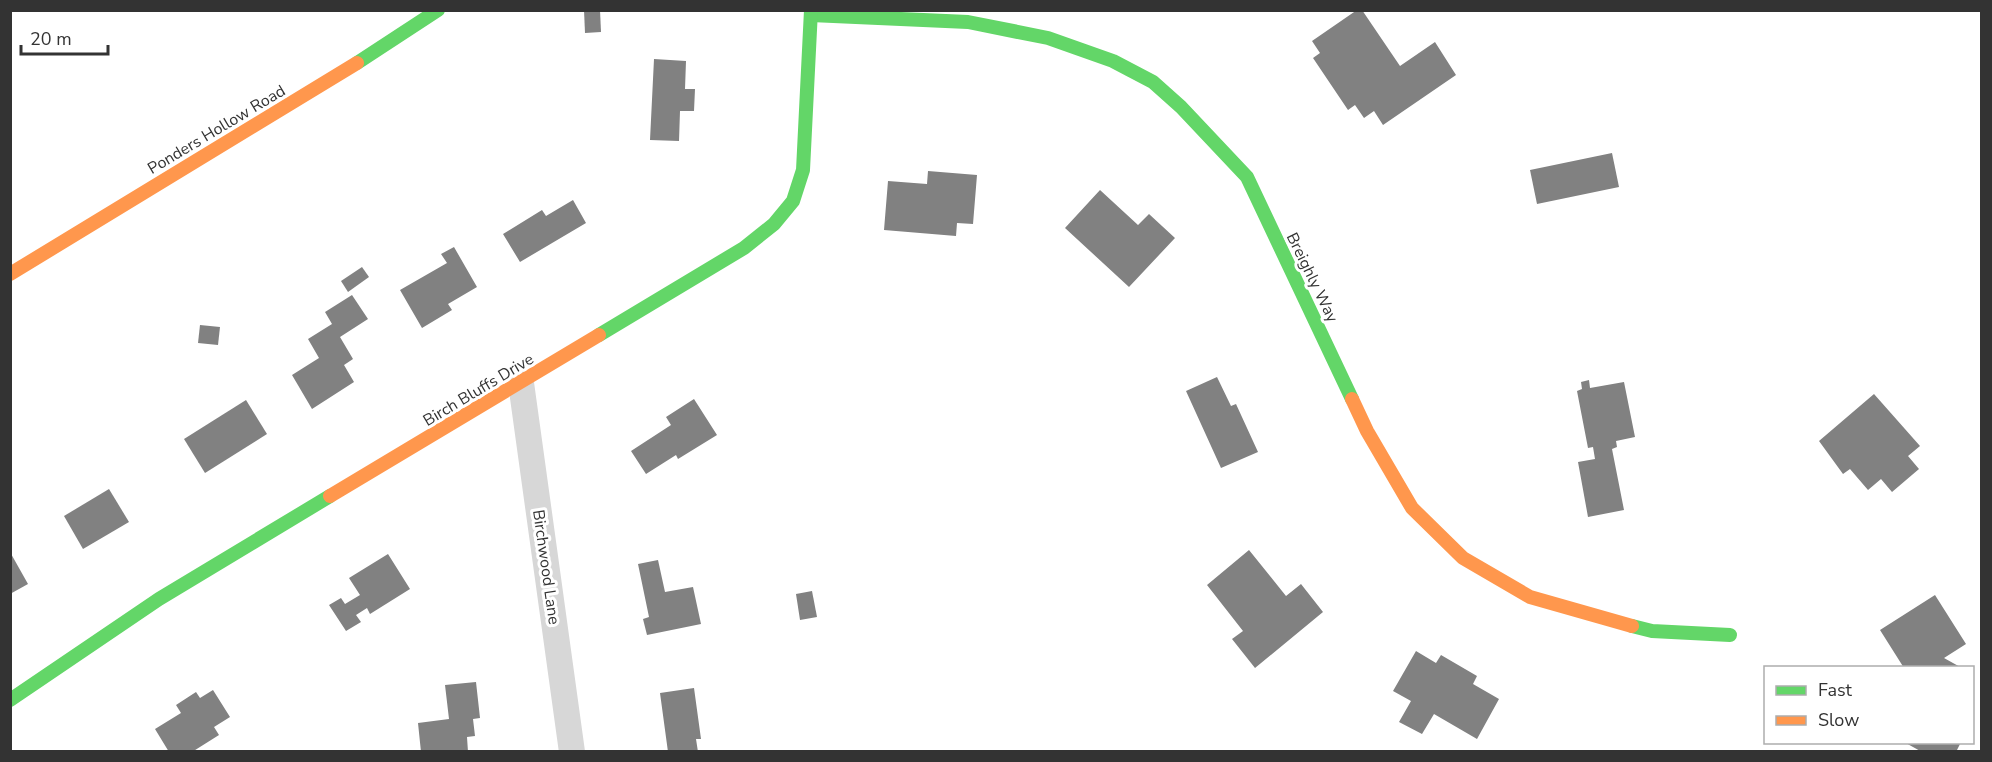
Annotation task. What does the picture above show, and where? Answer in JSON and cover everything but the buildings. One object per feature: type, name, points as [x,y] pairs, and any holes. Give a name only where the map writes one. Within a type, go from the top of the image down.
[{"type":"street","name":"Ponders Hollow Road","points":[[10,274],[341,74],[438,10]]},
{"type":"street","name":"Birch Bluffs Drive","points":[[10,700],[159,599],[744,248],[774,224],[793,201],[803,170],[811,13]]},
{"type":"street","name":"Breighly Way","points":[[811,13],[968,22],[1048,38],[1113,61],[1153,82],[1181,107],[1247,177],[1367,431],[1412,508],[1463,558],[1530,597],[1652,631],[1730,635]]},
{"type":"street","name":"Birchwood Lane","points":[[521,383],[572,752]]},
{"type":"traffic: fast","points":[[357,63],[438,10]]},
{"type":"traffic: fast","points":[[599,335],[744,248],[774,224],[793,201],[803,170],[811,10]]},
{"type":"traffic: fast","points":[[811,15],[968,22],[1048,38],[1113,61],[1153,82],[1181,107],[1247,177],[1352,399]]},
{"type":"traffic: fast","points":[[10,700],[159,599],[330,496]]},
{"type":"traffic: fast","points":[[1632,626],[1652,631],[1730,635]]},
{"type":"traffic: slow","points":[[10,274],[357,63]]},
{"type":"traffic: slow","points":[[330,496],[599,335]]},
{"type":"traffic: slow","points":[[1352,399],[1367,431],[1412,508],[1463,558],[1530,597],[1632,626]]}]
